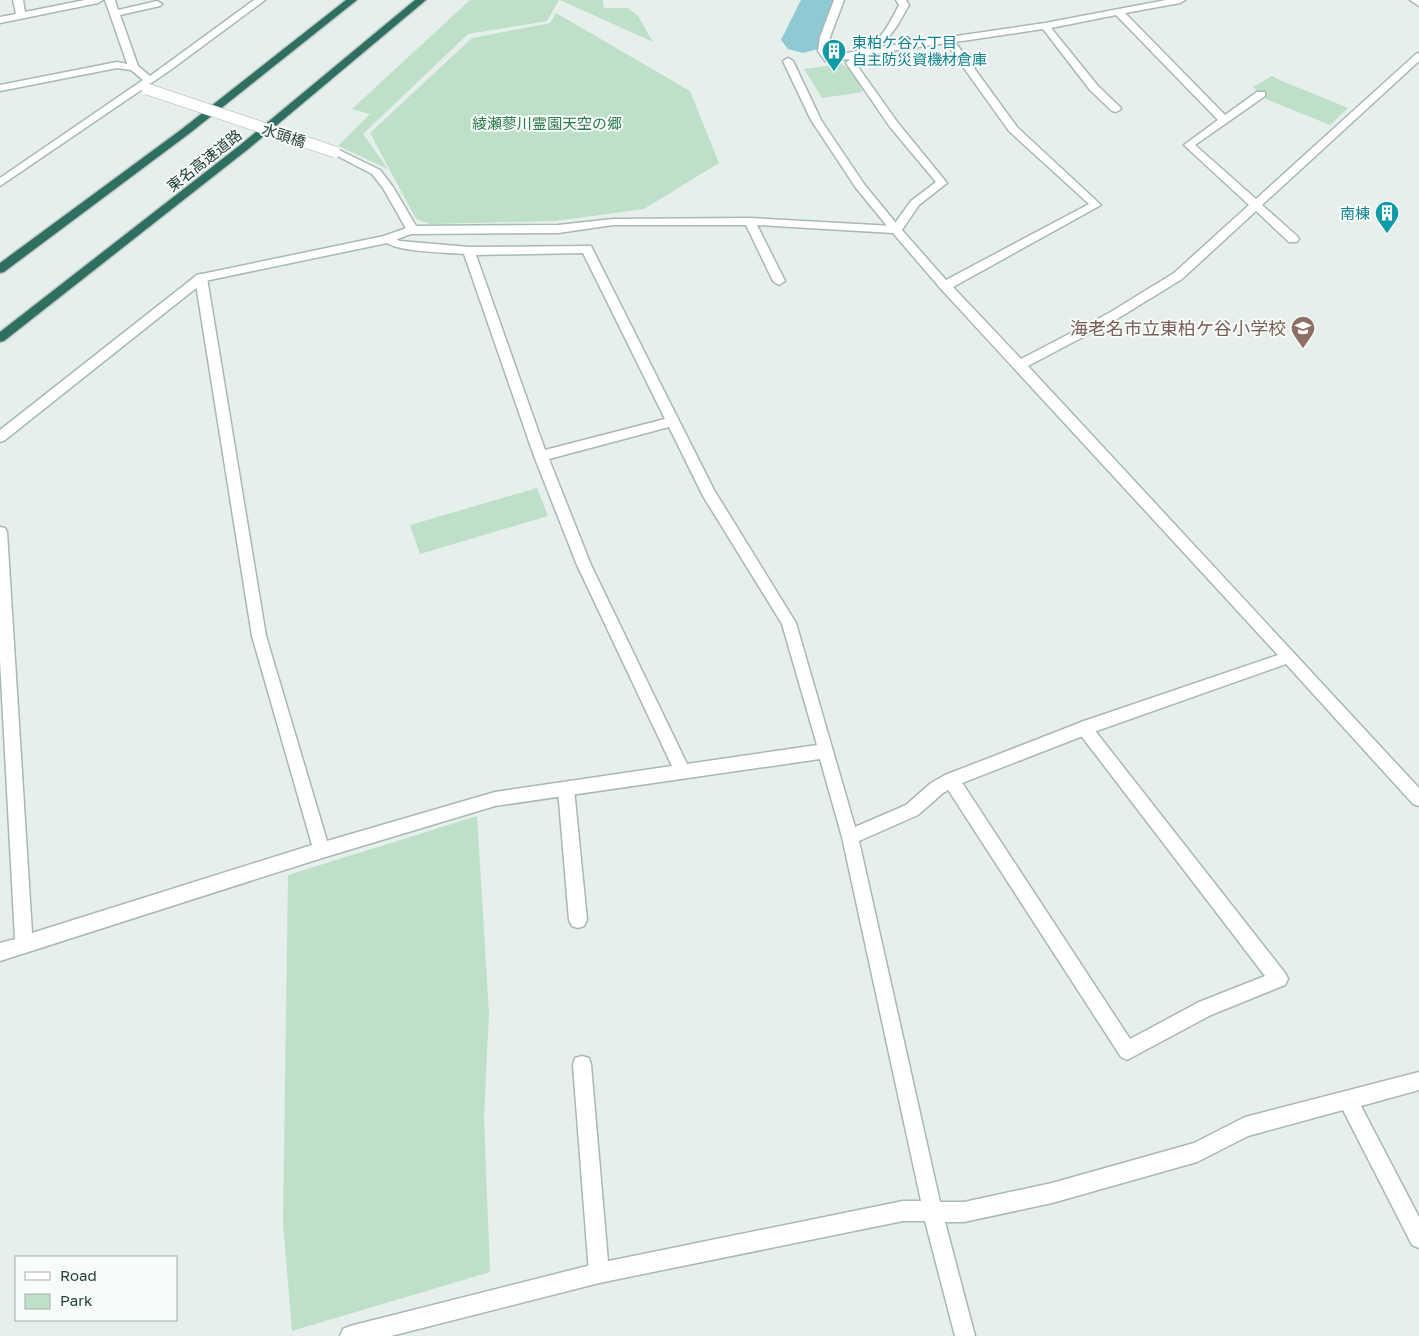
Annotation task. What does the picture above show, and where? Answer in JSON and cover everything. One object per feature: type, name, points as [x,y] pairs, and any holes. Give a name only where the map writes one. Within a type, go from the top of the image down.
[{"type":"highway","name":"東名高速道路","points":[[0,269],[186,131],[352,0]]},
{"type":"highway","name":"東名高速道路","points":[[0,338],[243,148],[421,0]]},
{"type":"street","points":[[18,0],[21,16]]},
{"type":"street","points":[[0,20],[98,0]]},
{"type":"street","points":[[110,0],[133,66]]},
{"type":"street","points":[[0,183],[145,85],[260,0]]},
{"type":"street","points":[[839,0],[825,37],[823,51],[828,59],[1046,26],[1180,0]]},
{"type":"street","points":[[896,230],[915,203],[942,182],[894,125],[851,63],[880,41],[897,20],[904,5],[904,0]]},
{"type":"street","points":[[1415,0],[1419,3]]},
{"type":"street","points":[[115,13],[156,4]]},
{"type":"street","points":[[1118,12],[1224,120]]},
{"type":"street","points":[[1046,26],[1094,88],[1116,109]]},
{"type":"street","points":[[945,286],[1096,205],[1013,129],[949,40]]},
{"type":"street","points":[[1020,366],[1113,316],[1178,276],[1419,56]]},
{"type":"street","points":[[788,61],[816,120],[860,186],[896,230],[945,286],[1419,799]]},
{"type":"street","points":[[0,88],[117,65],[133,66],[141,70],[145,85]]},
{"type":"street","name":"水頭橋","points":[[145,85],[335,152],[376,172],[388,187],[412,230]]},
{"type":"street","points":[[1260,94],[1189,145],[1293,239]]},
{"type":"street","points":[[0,437],[201,278],[387,239],[412,230],[558,229],[613,222],[750,221],[896,230]]},
{"type":"street","points":[[750,221],[778,282]]},
{"type":"street","points":[[387,239],[398,244],[468,251],[587,249],[708,492],[789,623],[850,837],[933,1213],[965,1336]]},
{"type":"street","points":[[468,251],[541,456],[584,564],[683,772]]},
{"type":"street","points":[[201,278],[259,636],[322,850]]},
{"type":"street","points":[[541,456],[674,421]]},
{"type":"street","points":[[0,532],[24,944]]},
{"type":"street","points":[[850,837],[912,810],[937,788],[951,780],[1084,728],[1289,657]]},
{"type":"street","points":[[951,780],[1127,1051],[1205,1008],[1279,979],[1084,728]]},
{"type":"street","points":[[0,952],[322,850],[495,799],[826,751]]},
{"type":"street","points":[[566,789],[578,920]]},
{"type":"street","points":[[582,1065],[599,1273]]},
{"type":"street","points":[[350,1336],[599,1273],[903,1211],[933,1213],[964,1212],[1052,1193],[1197,1152],[1245,1127],[1419,1080]]},
{"type":"street","points":[[1348,1100],[1419,1238]]},
{"type":"green space","points":[[470,0],[559,0],[547,21],[468,34],[363,134],[388,169],[338,146],[370,114],[352,109]]},
{"type":"green space","points":[[560,0],[603,0],[604,8],[628,8],[638,16],[653,42]]},
{"type":"green space","name":"綾瀬蓼川霊園天空の郷","points":[[556,13],[690,91],[719,163],[644,209],[556,221],[430,224],[416,219],[370,133],[472,38],[550,23]]},
{"type":"green space","points":[[841,64],[850,69],[863,92],[822,98],[804,69]]},
{"type":"green space","points":[[1272,76],[1348,108],[1330,125],[1266,99],[1253,87]]},
{"type":"green space","points":[[537,488],[548,516],[420,554],[410,525]]},
{"type":"green space","points":[[477,816],[489,1013],[484,1118],[490,1272],[292,1331],[283,1222],[288,875]]},
{"type":"waterway","points":[[803,40],[822,0]]},
{"type":"place","name":"東柏ケ谷六丁目 自主防災資機材倉庫","points":[[834,72]]},
{"type":"place","name":"南棟","points":[[1387,234]]},
{"type":"place","name":"海老名市立東柏ケ谷小学校","points":[[1303,349]]}]
